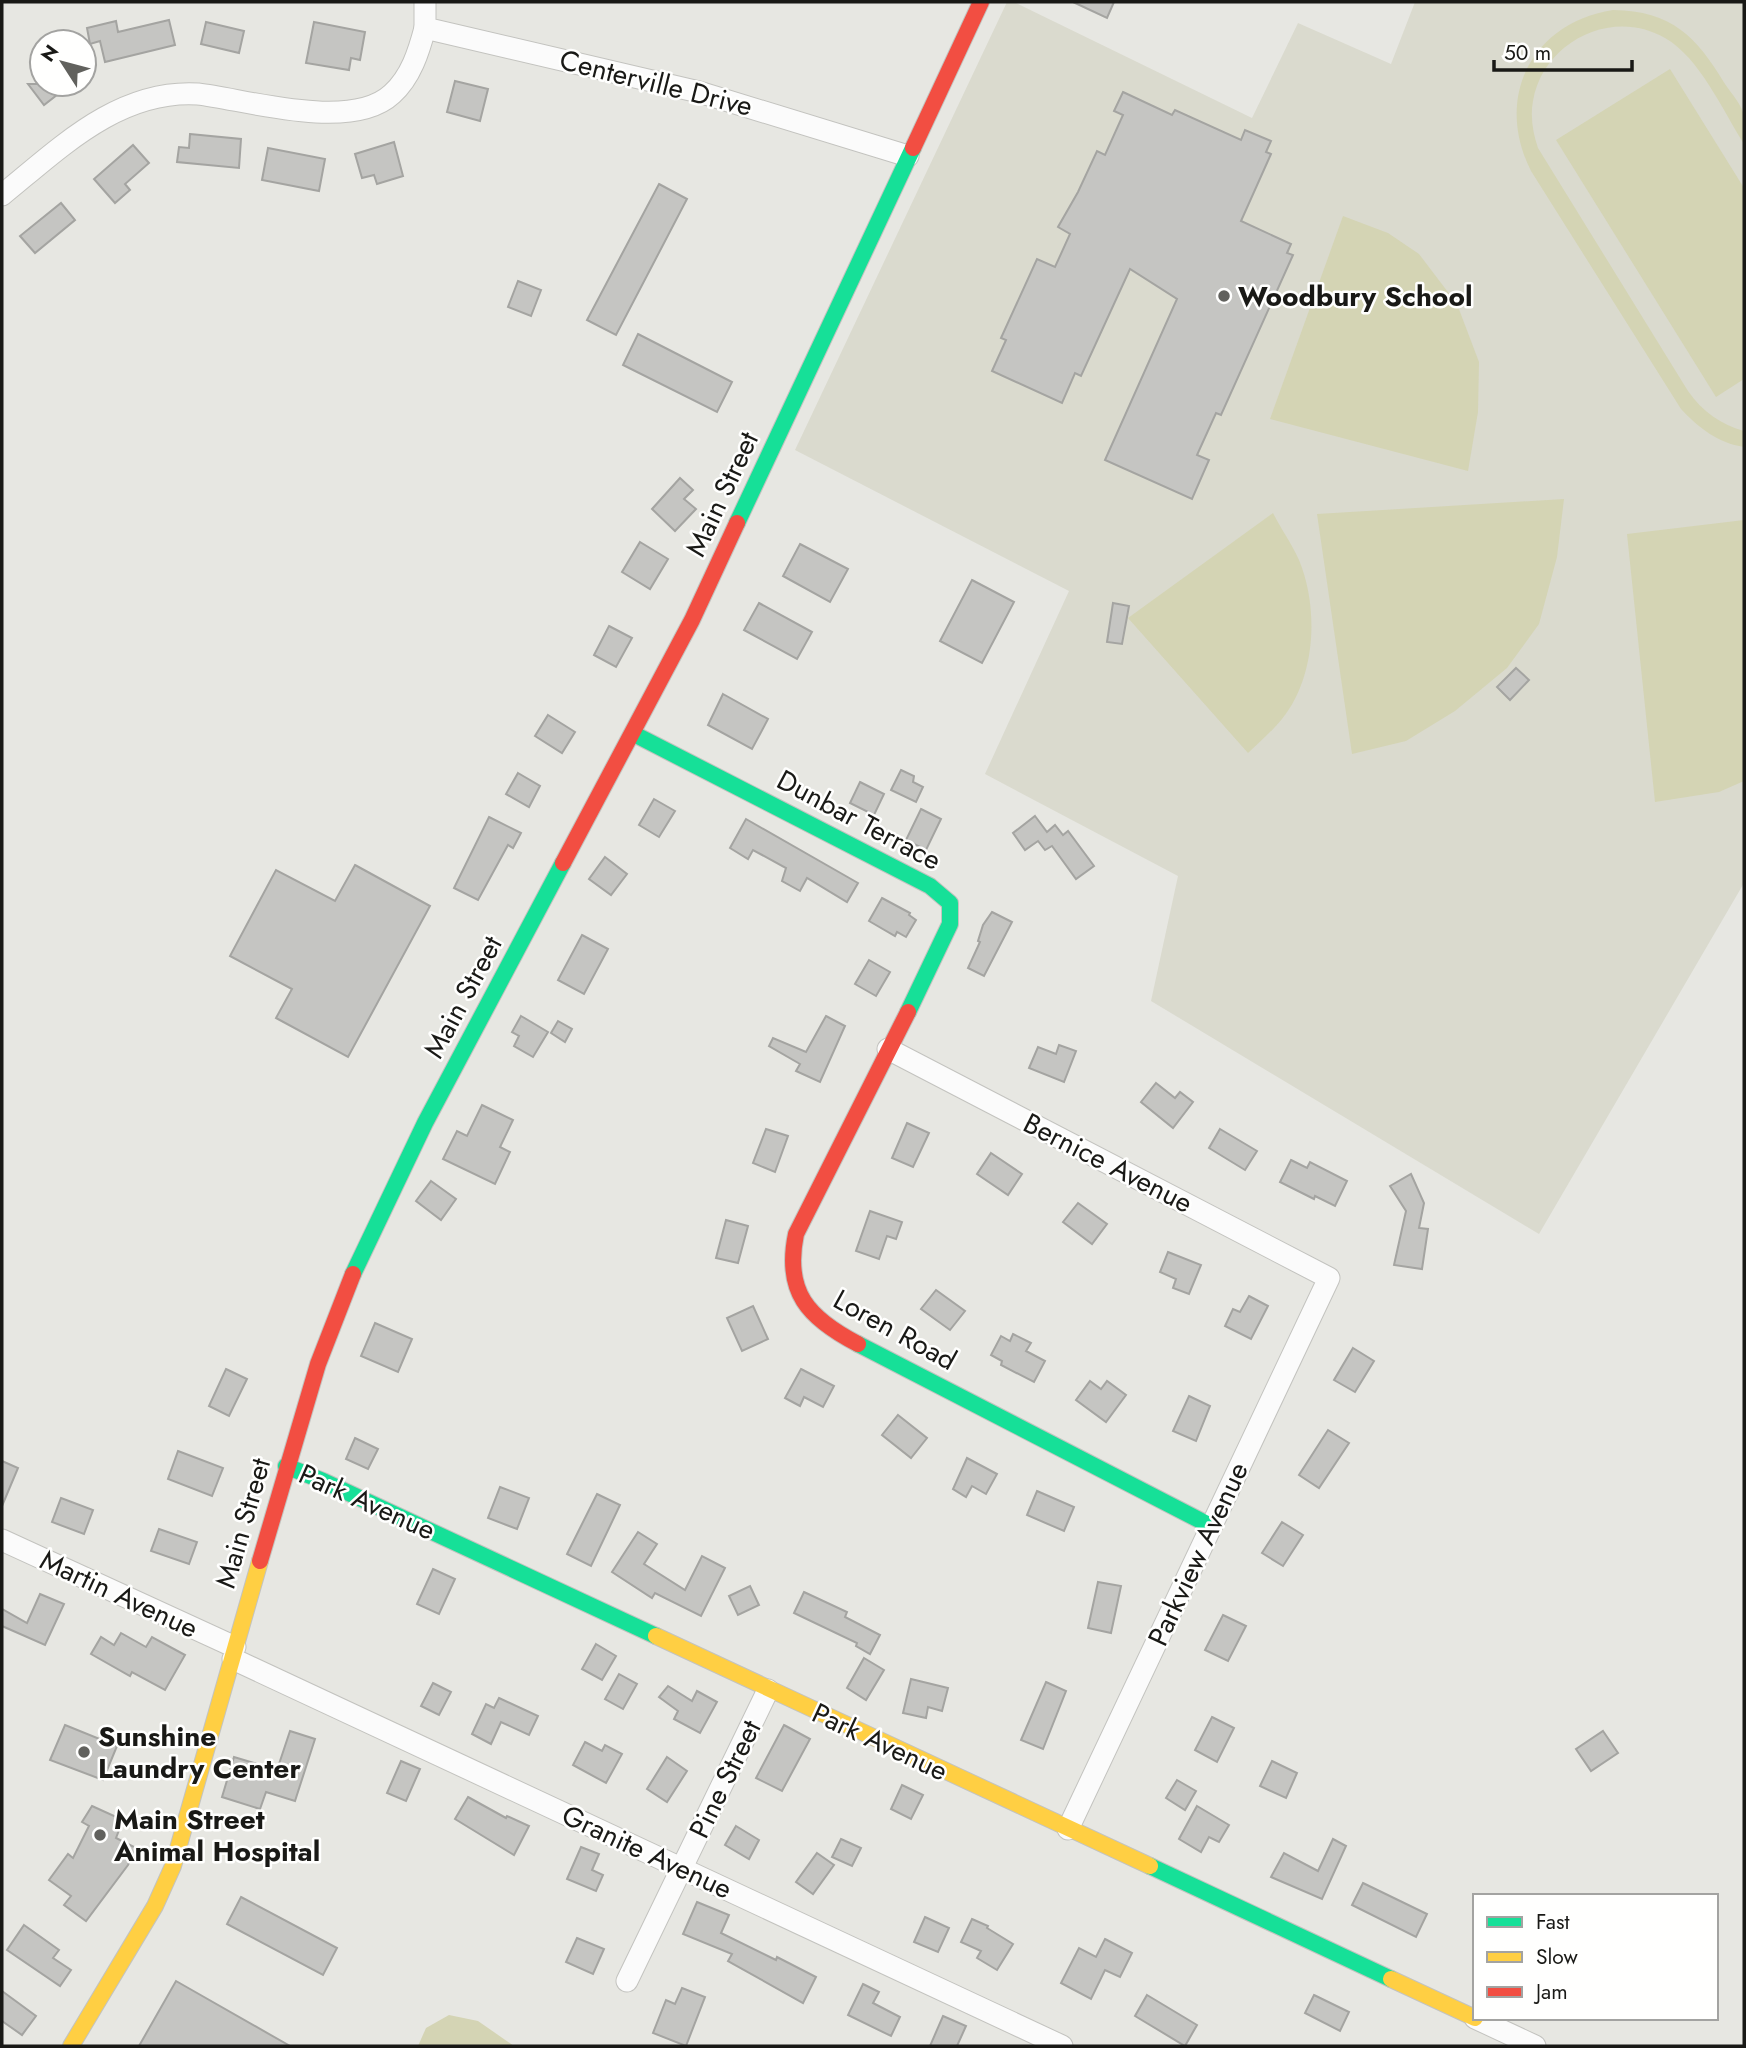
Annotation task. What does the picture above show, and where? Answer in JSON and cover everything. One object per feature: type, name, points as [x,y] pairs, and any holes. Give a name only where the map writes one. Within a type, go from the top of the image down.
[{"type":"street","points":[[2,195],[95,123],[122,107],[153,97],[198,94],[312,112],[350,110],[381,102],[401,86],[412,67],[425,28],[425,2]]},
{"type":"street","name":"Main Street","points":[[71,2046],[151,1912],[173,1866],[286,1466],[334,1322],[356,1267],[400,1174],[692,620],[981,2]]},
{"type":"street","name":"Centerville Drive","points":[[425,28],[699,92],[908,156]]},
{"type":"street","name":"Dunbar Terrace","points":[[634,734],[930,886],[947,898],[952,910],[947,932],[888,1049]]},
{"type":"street","name":"Bernice Avenue","points":[[888,1049],[1329,1278]]},
{"type":"street","name":"Loren Road","points":[[888,1049],[796,1234],[791,1265],[797,1291],[804,1304],[813,1315],[835,1332],[1211,1526]]},
{"type":"street","name":"Parkview Avenue","points":[[1068,1829],[1329,1278]]},
{"type":"street","name":"Park Avenue","points":[[286,1466],[551,1586],[768,1690],[1473,2017]]},
{"type":"street","name":"Martin Avenue","points":[[2,1540],[234,1653]]},
{"type":"street","name":"Granite Avenue","points":[[234,1653],[681,1868],[1062,2046]]},
{"type":"street","name":"Pine Street","points":[[626,1981],[768,1690]]},
{"type":"street","name":"Park Avenue","points":[[1479,2020],[1535,2046]]},
{"type":"shaded area","points":[[1007,2],[1014,2],[1252,118],[1298,23],[1391,64],[1415,2],[1744,2],[1744,883],[1539,1234],[1151,1001],[1178,876],[985,774],[1069,591],[795,450]]},
{"type":"green space","points":[[1613,10],[1634,11],[1667,21],[1680,29],[1704,52],[1741,108],[1744,144],[1700,72],[1678,47],[1645,29],[1623,26],[1583,36],[1565,47],[1550,62],[1539,80],[1533,101],[1532,119],[1536,142],[1688,391],[1713,416],[1744,431],[1744,447],[1709,434],[1681,409],[1531,171],[1521,144],[1517,117],[1519,91],[1527,68],[1541,47],[1560,30],[1584,18]]},
{"type":"green space","points":[[1670,69],[1744,188],[1744,379],[1716,397],[1556,140]]},
{"type":"green space","points":[[1343,216],[1388,233],[1419,254],[1457,304],[1479,362],[1478,412],[1468,471],[1270,419]]},
{"type":"green space","points":[[1564,499],[1557,557],[1539,624],[1507,668],[1455,711],[1406,741],[1352,754],[1317,514]]},
{"type":"green space","points":[[1273,513],[1299,560],[1305,579],[1310,599],[1311,642],[1302,683],[1293,702],[1282,719],[1248,753],[1128,618]]},
{"type":"green space","points":[[1744,520],[1744,781],[1719,792],[1655,802],[1627,534]]},
{"type":"green space","points":[[449,2015],[478,2021],[514,2046],[418,2046],[426,2028]]},
{"type":"building","points":[[1073,2],[1114,2],[1107,18]]},
{"type":"building","points":[[169,20],[175,45],[105,62],[98,42],[98,28],[87,28],[116,21],[118,32]]},
{"type":"building","points":[[206,22],[244,31],[239,53],[201,44]]},
{"type":"building","points":[[314,22],[365,32],[360,60],[351,58],[349,70],[306,63]]},
{"type":"building","points":[[455,81],[488,89],[480,121],[447,112]]},
{"type":"building","name":"Woodbury School","points":[[1123,92],[1172,115],[1175,110],[1241,140],[1245,130],[1271,141],[1266,152],[1271,154],[1241,221],[1291,244],[1287,253],[1293,255],[1221,415],[1216,413],[1197,455],[1209,460],[1192,499],[1105,460],[1177,299],[1130,269],[1081,376],[1075,373],[1062,403],[992,371],[1006,340],[1001,338],[1037,259],[1055,267],[1070,234],[1058,227],[1097,151],[1105,155],[1123,115],[1114,111]]},
{"type":"building","points":[[39,98],[53,98],[44,105]]},
{"type":"building","points":[[190,134],[241,139],[239,168],[177,162],[179,147],[189,148]]},
{"type":"building","points":[[394,142],[403,176],[377,184],[374,175],[362,178],[355,154]]},
{"type":"building","points":[[133,145],[149,163],[125,184],[130,190],[115,203],[94,179]]},
{"type":"building","points":[[268,148],[325,159],[319,191],[262,180]]},
{"type":"building","points":[[659,184],[687,199],[616,335],[587,320]]},
{"type":"building","points":[[61,203],[75,220],[35,253],[20,236]]},
{"type":"building","points":[[518,281],[541,290],[531,316],[508,307]]},
{"type":"building","points":[[638,334],[732,382],[717,412],[623,365]]},
{"type":"building","points":[[680,478],[693,490],[684,499],[696,509],[675,531],[652,509]]},
{"type":"building","points":[[640,542],[668,559],[650,589],[622,572]]},
{"type":"building","points":[[800,544],[848,569],[830,602],[783,576]]},
{"type":"building","points":[[972,580],[1014,602],[982,663],[940,641]]},
{"type":"building","points":[[759,603],[812,632],[797,659],[744,630]]},
{"type":"building","points":[[1113,603],[1129,606],[1122,644],[1107,642]]},
{"type":"building","points":[[609,626],[632,638],[616,667],[594,655]]},
{"type":"building","points":[[1516,668],[1529,680],[1510,700],[1497,687]]},
{"type":"building","points":[[723,694],[768,719],[752,749],[708,725]]},
{"type":"building","points":[[548,715],[575,732],[562,753],[535,736]]},
{"type":"building","points":[[901,770],[914,776],[913,782],[923,787],[916,802],[891,790]]},
{"type":"building","points":[[518,773],[540,786],[529,807],[506,794]]},
{"type":"building","points":[[860,782],[884,794],[874,815],[850,803]]},
{"type":"building","points":[[654,799],[675,811],[659,837],[639,825]]},
{"type":"building","points":[[921,809],[941,819],[926,850],[906,840]]},
{"type":"building","points":[[1035,816],[1047,832],[1055,825],[1063,835],[1068,831],[1094,866],[1076,879],[1052,846],[1045,850],[1038,841],[1025,850],[1013,833]]},
{"type":"building","points":[[489,817],[521,833],[513,848],[508,845],[478,900],[454,888]]},
{"type":"building","points":[[746,819],[858,883],[847,902],[807,878],[800,891],[782,881],[786,868],[753,850],[748,859],[730,848]]},
{"type":"building","points":[[605,857],[627,874],[611,895],[589,879]]},
{"type":"building","points":[[355,865],[430,906],[348,1057],[276,1018],[292,989],[230,956],[276,870],[335,901]]},
{"type":"building","points":[[882,898],[910,913],[916,920],[906,937],[897,932],[895,936],[869,921]]},
{"type":"building","points":[[992,912],[1012,922],[984,976],[968,968],[980,942],[978,941],[983,925]]},
{"type":"building","points":[[582,935],[608,949],[584,994],[558,980]]},
{"type":"building","points":[[869,960],[890,972],[876,996],[855,984]]},
{"type":"building","points":[[521,1016],[548,1032],[533,1057],[514,1046],[519,1036],[512,1032]]},
{"type":"building","points":[[826,1016],[845,1026],[820,1082],[796,1071],[800,1064],[769,1046],[773,1038],[806,1052]]},
{"type":"building","points":[[558,1021],[572,1029],[565,1042],[551,1033]]},
{"type":"building","points":[[1059,1045],[1076,1051],[1064,1082],[1029,1068],[1038,1047],[1056,1054]]},
{"type":"building","points":[[1156,1083],[1175,1098],[1180,1092],[1193,1102],[1173,1128],[1141,1102]]},
{"type":"building","points":[[482,1105],[513,1120],[500,1147],[510,1152],[495,1184],[443,1159],[457,1131],[467,1136]]},
{"type":"building","points":[[907,1123],[929,1133],[913,1167],[892,1158]]},
{"type":"building","points":[[766,1129],[788,1136],[775,1172],[753,1163]]},
{"type":"building","points":[[1220,1129],[1257,1151],[1245,1170],[1209,1148]]},
{"type":"building","points":[[991,1153],[1022,1174],[1008,1195],[977,1174]]},
{"type":"building","points":[[1291,1160],[1307,1168],[1310,1162],[1347,1181],[1335,1206],[1280,1182]]},
{"type":"building","points":[[1411,1174],[1424,1203],[1419,1228],[1428,1229],[1422,1269],[1394,1265],[1406,1211],[1390,1186]]},
{"type":"building","points":[[431,1181],[456,1199],[441,1220],[416,1201]]},
{"type":"building","points":[[1078,1203],[1107,1224],[1092,1244],[1063,1222]]},
{"type":"building","points":[[870,1211],[902,1222],[896,1239],[887,1236],[879,1259],[856,1251]]},
{"type":"building","points":[[726,1220],[748,1226],[738,1263],[716,1258]]},
{"type":"building","points":[[1168,1252],[1201,1265],[1189,1294],[1173,1288],[1176,1279],[1160,1272]]},
{"type":"building","points":[[936,1290],[965,1311],[950,1330],[921,1309]]},
{"type":"building","points":[[1249,1296],[1268,1306],[1251,1339],[1225,1326],[1233,1309],[1240,1312]]},
{"type":"building","points":[[753,1306],[768,1339],[742,1351],[727,1318]]},
{"type":"building","points":[[375,1323],[412,1339],[398,1372],[361,1356]]},
{"type":"building","points":[[1013,1334],[1031,1343],[1026,1351],[1045,1361],[1034,1382],[1001,1365],[1002,1361],[991,1355],[1001,1336],[1010,1341]]},
{"type":"building","points":[[1353,1348],[1374,1361],[1355,1392],[1334,1380]]},
{"type":"building","points":[[226,1369],[247,1379],[229,1416],[209,1406]]},
{"type":"building","points":[[801,1369],[834,1386],[823,1407],[804,1397],[800,1406],[785,1398]]},
{"type":"building","points":[[1090,1381],[1101,1389],[1107,1381],[1126,1395],[1106,1422],[1076,1400]]},
{"type":"building","points":[[1189,1396],[1210,1406],[1196,1441],[1173,1431]]},
{"type":"building","points":[[898,1415],[927,1438],[911,1458],[882,1435]]},
{"type":"building","points":[[1328,1430],[1349,1443],[1319,1488],[1299,1475]]},
{"type":"building","points":[[355,1438],[378,1449],[368,1469],[346,1459]]},
{"type":"building","points":[[178,1451],[223,1468],[212,1496],[168,1479]]},
{"type":"building","points":[[967,1458],[997,1474],[986,1494],[972,1486],[966,1497],[953,1489]]},
{"type":"building","points":[[2,1461],[18,1468],[2,1506]]},
{"type":"building","points":[[500,1487],[529,1498],[517,1529],[488,1518]]},
{"type":"building","points":[[1037,1491],[1074,1507],[1064,1531],[1027,1515]]},
{"type":"building","points":[[597,1494],[620,1505],[591,1566],[567,1554]]},
{"type":"building","points":[[61,1498],[93,1510],[84,1534],[52,1522]]},
{"type":"building","points":[[1282,1522],[1303,1535],[1283,1566],[1262,1553]]},
{"type":"building","points":[[159,1529],[197,1542],[189,1564],[151,1551]]},
{"type":"building","points":[[638,1532],[657,1544],[644,1564],[685,1590],[702,1556],[725,1568],[701,1616],[655,1593],[652,1598],[612,1572]]},
{"type":"building","points":[[433,1569],[455,1579],[439,1614],[417,1604]]},
{"type":"building","points":[[1098,1582],[1121,1586],[1111,1633],[1088,1628]]},
{"type":"building","points":[[750,1586],[759,1605],[738,1615],[729,1596]]},
{"type":"building","points":[[804,1592],[847,1612],[845,1617],[880,1635],[870,1654],[856,1646],[857,1643],[794,1613]]},
{"type":"building","points":[[40,1594],[64,1604],[45,1645],[2,1626],[2,1609],[27,1623]]},
{"type":"building","points":[[1223,1615],[1246,1626],[1228,1661],[1205,1650]]},
{"type":"building","points":[[121,1633],[146,1647],[152,1637],[185,1655],[165,1690],[132,1672],[130,1676],[91,1654],[101,1637],[114,1645]]},
{"type":"building","points":[[596,1644],[616,1656],[602,1680],[582,1669]]},
{"type":"building","points":[[864,1658],[884,1670],[866,1700],[847,1688]]},
{"type":"building","points":[[619,1674],[637,1684],[623,1709],[605,1699]]},
{"type":"building","points":[[911,1679],[948,1688],[942,1711],[928,1707],[926,1718],[903,1713]]},
{"type":"building","points":[[1046,1682],[1066,1691],[1043,1749],[1021,1740]]},
{"type":"building","points":[[433,1683],[451,1692],[439,1715],[421,1706]]},
{"type":"building","points":[[668,1686],[692,1701],[697,1691],[717,1702],[700,1733],[674,1719],[678,1711],[659,1697]]},
{"type":"building","points":[[499,1698],[538,1716],[529,1735],[501,1722],[491,1744],[472,1734],[486,1704],[494,1708]]},
{"type":"building","points":[[1212,1717],[1234,1728],[1217,1762],[1195,1750]]},
{"type":"building","name":"Sunshine Laundry Center","points":[[65,1725],[117,1746],[103,1780],[50,1760]]},
{"type":"building","points":[[784,1725],[810,1739],[782,1791],[756,1778]]},
{"type":"building","points":[[290,1731],[315,1739],[295,1801],[266,1792],[260,1809],[222,1797],[234,1757],[277,1770]]},
{"type":"building","points":[[1603,1731],[1618,1753],[1591,1771],[1576,1749]]},
{"type":"building","points":[[585,1742],[602,1751],[605,1745],[622,1754],[606,1783],[573,1765]]},
{"type":"building","points":[[667,1757],[687,1771],[667,1802],[647,1789]]},
{"type":"building","points":[[401,1761],[420,1769],[406,1801],[387,1793]]},
{"type":"building","points":[[1272,1761],[1297,1773],[1286,1798],[1260,1786]]},
{"type":"building","points":[[1177,1780],[1196,1791],[1185,1810],[1166,1798]]},
{"type":"building","points":[[902,1785],[923,1795],[911,1819],[891,1809]]},
{"type":"building","points":[[468,1797],[506,1818],[507,1816],[529,1826],[514,1855],[455,1819]]},
{"type":"building","points":[[92,1806],[123,1820],[116,1838],[136,1848],[128,1865],[86,1921],[64,1905],[71,1896],[49,1880],[68,1854],[73,1858],[89,1826],[82,1822]]},
{"type":"building","points":[[1197,1806],[1229,1825],[1219,1842],[1209,1837],[1201,1852],[1179,1839]]},
{"type":"building","points":[[736,1826],[759,1840],[749,1859],[725,1845]]},
{"type":"building","points":[[841,1839],[861,1848],[852,1866],[832,1857]]},
{"type":"building","points":[[1333,1839],[1346,1846],[1322,1899],[1271,1877],[1284,1853],[1318,1871]]},
{"type":"building","points":[[581,1847],[599,1854],[592,1870],[603,1875],[596,1891],[567,1879]]},
{"type":"building","points":[[817,1853],[834,1865],[813,1894],[796,1882]]},
{"type":"building","points":[[1363,1883],[1427,1914],[1416,1937],[1352,1905]]},
{"type":"building","points":[[241,1897],[337,1948],[323,1975],[227,1924]]},
{"type":"building","points":[[697,1902],[729,1915],[721,1933],[816,1977],[803,2003],[728,1961],[732,1954],[683,1934]]},
{"type":"building","points":[[925,1917],[949,1928],[938,1952],[914,1942]]},
{"type":"building","points":[[972,1919],[988,1926],[987,1928],[1013,1944],[997,1970],[977,1958],[981,1951],[961,1942]]},
{"type":"building","points":[[24,1925],[59,1950],[53,1958],[71,1970],[60,1986],[7,1950]]},
{"type":"building","points":[[577,1938],[604,1949],[593,1974],[566,1962]]},
{"type":"building","points":[[1105,1939],[1132,1953],[1120,1977],[1105,1970],[1091,1999],[1061,1983],[1079,1948],[1096,1957]]},
{"type":"building","points":[[176,1981],[290,2046],[139,2046]]},
{"type":"building","points":[[863,1984],[879,1992],[873,2003],[900,2017],[891,2036],[848,2015]]},
{"type":"building","points":[[682,1988],[705,1997],[686,2046],[653,2033],[666,2000],[675,2004]]},
{"type":"building","points":[[2,1991],[36,2016],[22,2035],[2,2021]]},
{"type":"building","points":[[1147,1995],[1197,2025],[1185,2046],[1135,2016]]},
{"type":"building","points":[[1314,1995],[1349,2012],[1340,2031],[1305,2013]]},
{"type":"building","points":[[943,2016],[966,2026],[957,2046],[930,2046]]},
{"type":"traffic: fast","points":[[737,523],[913,148]]},
{"type":"traffic: fast","points":[[634,734],[930,886],[950,903],[950,924],[908,1012]]},
{"type":"traffic: fast","points":[[353,1274],[425,1123],[563,863]]},
{"type":"traffic: fast","points":[[858,1344],[1211,1526]]},
{"type":"traffic: fast","points":[[286,1466],[656,1636]]},
{"type":"traffic: fast","points":[[1150,1866],[1391,1979]]},
{"type":"traffic: slow","points":[[71,2046],[155,1906],[173,1866],[260,1561]]},
{"type":"traffic: slow","points":[[656,1636],[1150,1866]]},
{"type":"traffic: slow","points":[[1391,1979],[1473,2017]]},
{"type":"traffic: jam","points":[[913,148],[981,2]]},
{"type":"traffic: jam","points":[[563,863],[692,620],[737,523]]},
{"type":"traffic: jam","points":[[858,1344],[826,1324],[804,1301],[794,1272],[796,1234],[908,1012]]},
{"type":"traffic: jam","points":[[260,1561],[318,1364],[353,1274]]},
{"type":"place","name":"Woodbury School","points":[[1224,296]]},
{"type":"place","name":"Sunshine Laundry Center","points":[[84,1752]]},
{"type":"place","name":"Main Street Animal Hospital","points":[[100,1835]]}]
